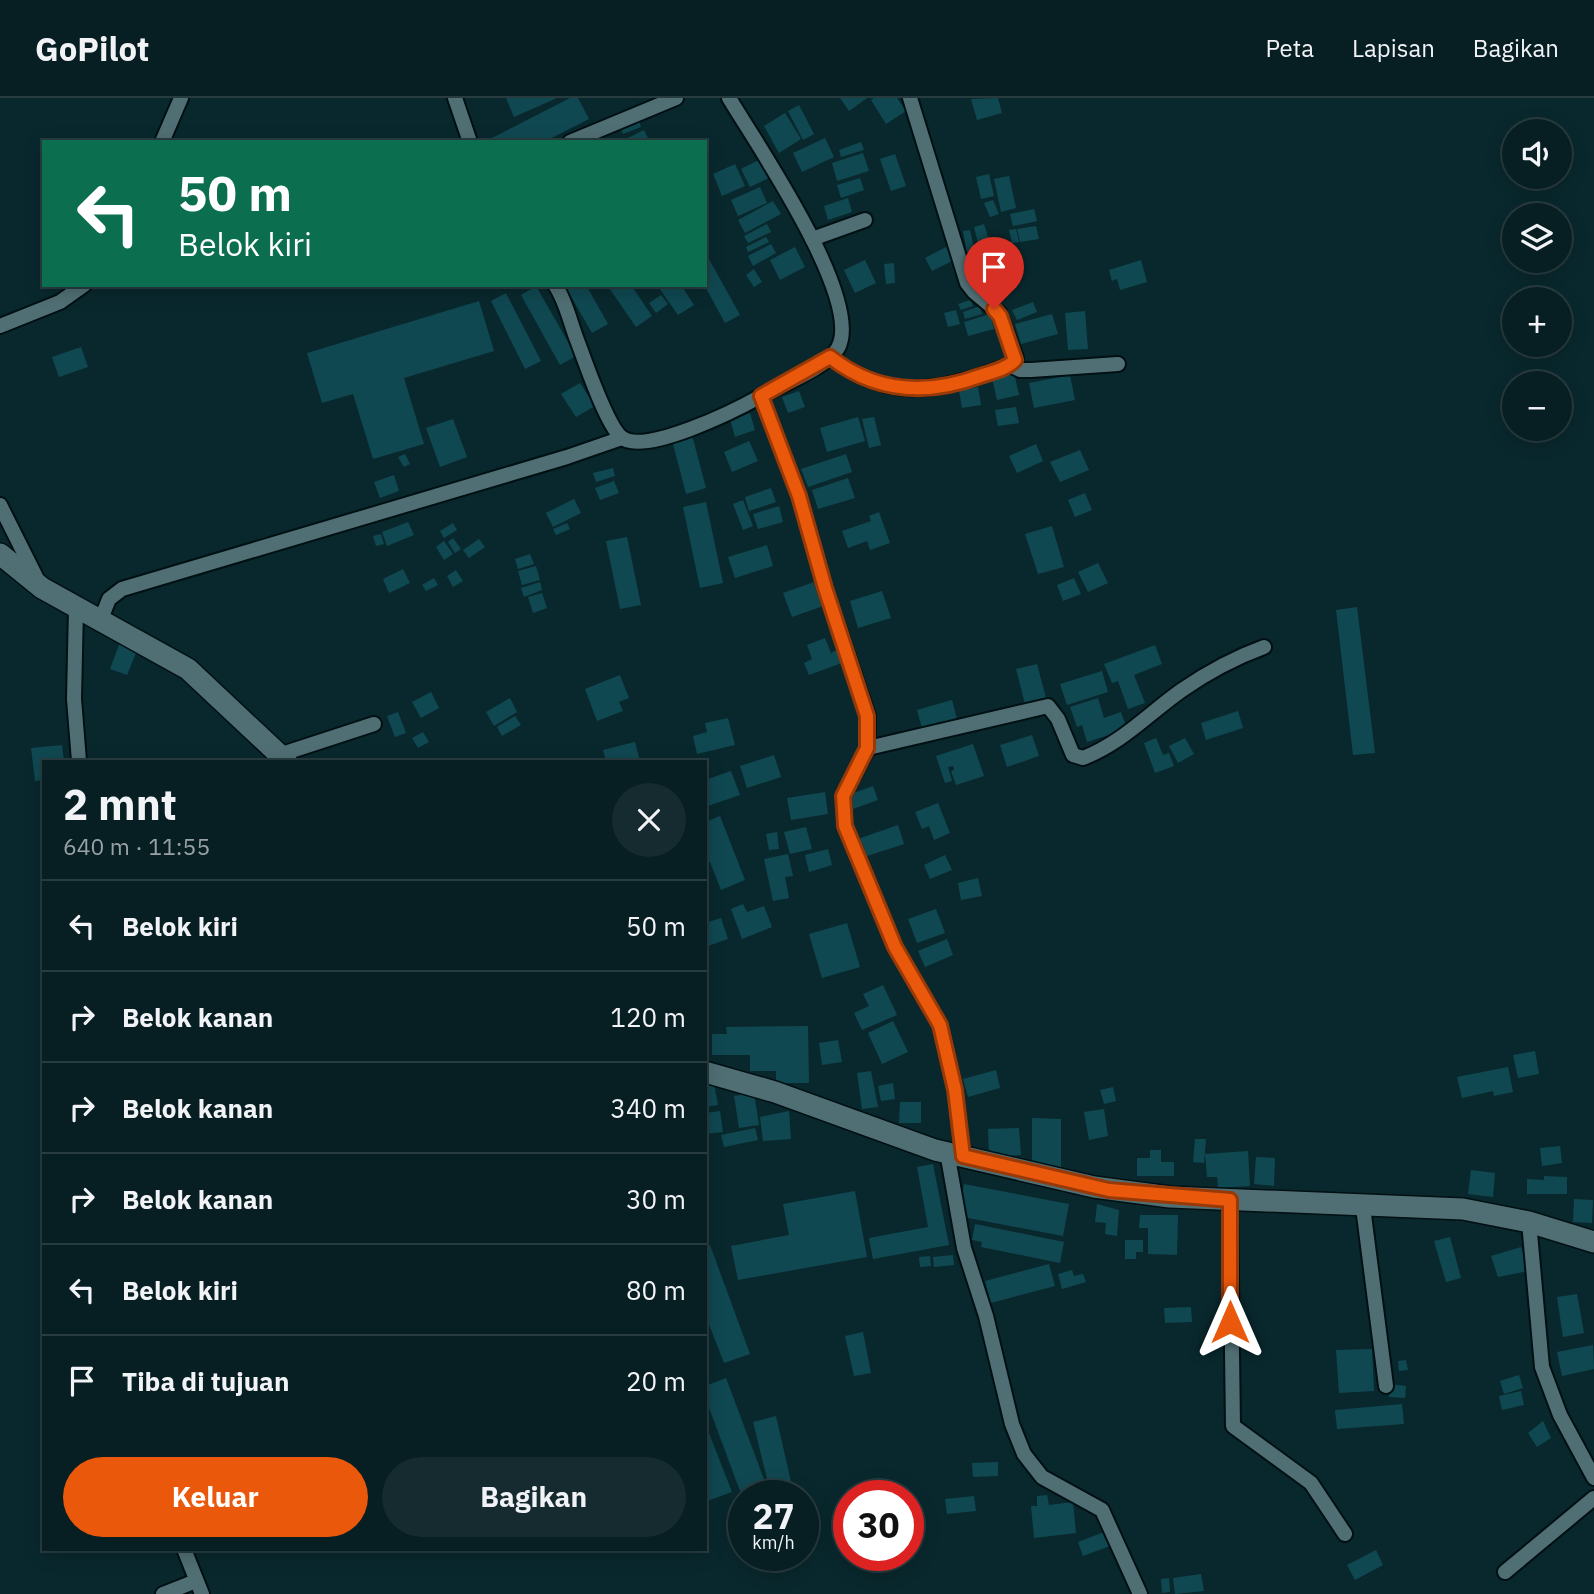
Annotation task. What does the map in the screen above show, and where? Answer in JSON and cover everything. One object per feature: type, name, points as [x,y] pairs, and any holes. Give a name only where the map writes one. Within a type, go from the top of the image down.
[{"type":"street","points":[[163,140],[181,98]]},
{"type":"street","points":[[455,98],[469,140]]},
{"type":"street","points":[[575,140],[676,98]]},
{"type":"street","points":[[556,287],[593,380],[622,438],[633,443],[646,442],[723,416],[830,357],[841,338],[841,313],[827,269],[729,98]]},
{"type":"street","points":[[830,357],[860,378],[893,389],[955,386],[1010,365],[1016,356],[1000,316],[967,283],[910,98]]},
{"type":"street","points":[[812,239],[865,219]]},
{"type":"street","points":[[0,326],[61,302],[81,287]]},
{"type":"street","points":[[1010,365],[1020,370],[1118,364]]},
{"type":"street","points":[[761,396],[799,496],[825,588],[867,716],[867,748],[843,796],[845,826],[890,937],[940,1025],[955,1090],[955,1154],[964,1248],[989,1328],[1012,1424],[1024,1454],[1042,1477],[1102,1510],[1140,1594]]},
{"type":"street","points":[[101,619],[109,599],[122,589],[567,457],[622,438]]},
{"type":"street","points":[[0,505],[42,588]]},
{"type":"street","points":[[0,554],[42,588],[188,669],[283,758],[374,724]]},
{"type":"street","points":[[76,607],[74,699],[79,760]]},
{"type":"street","points":[[867,748],[1048,706],[1058,719],[1073,755],[1083,758],[1135,730],[1166,702],[1224,662],[1264,647]]},
{"type":"street","points":[[707,1073],[775,1092],[896,1137],[955,1154],[1104,1189],[1230,1200],[1463,1209],[1529,1222],[1594,1242]]},
{"type":"street","points":[[1230,1200],[1233,1426],[1311,1483],[1345,1534]]},
{"type":"street","points":[[1363,1207],[1386,1386]]},
{"type":"street","points":[[1529,1222],[1542,1367],[1560,1415],[1594,1478]]},
{"type":"street","points":[[1505,1572],[1594,1498]]},
{"type":"street","points":[[163,1594],[199,1588],[185,1551]]},
{"type":"building","points":[[506,98],[557,98],[514,117]]},
{"type":"building","points":[[570,98],[578,98],[589,119],[548,140],[488,140]]},
{"type":"building","points":[[840,98],[867,98],[849,111]]},
{"type":"building","points":[[897,98],[906,111],[886,124],[871,100]]},
{"type":"building","points":[[998,98],[1002,113],[977,120],[971,99]]},
{"type":"building","points":[[799,105],[814,134],[803,140],[788,111]]},
{"type":"building","points":[[785,113],[801,139],[779,153],[764,126]]},
{"type":"building","points":[[638,117],[641,127],[623,134],[619,125]]},
{"type":"building","points":[[644,130],[649,140],[626,140]]},
{"type":"building","points":[[825,138],[834,157],[802,172],[793,153]]},
{"type":"building","points":[[861,142],[864,150],[841,157],[839,150]]},
{"type":"building","points":[[863,153],[869,171],[837,181],[832,163]]},
{"type":"building","points":[[895,154],[906,186],[891,191],[880,159]]},
{"type":"building","points":[[761,159],[771,177],[750,187],[741,169]]},
{"type":"building","points":[[735,164],[745,186],[722,196],[713,174]]},
{"type":"building","points":[[989,174],[994,196],[981,199],[976,177]]},
{"type":"building","points":[[1009,176],[1016,208],[1001,212],[994,179]]},
{"type":"building","points":[[860,178],[864,190],[841,198],[837,185]]},
{"type":"building","points":[[760,187],[767,203],[738,216],[731,200]]},
{"type":"building","points":[[848,198],[852,212],[828,220],[824,206]]},
{"type":"building","points":[[993,200],[999,214],[990,217],[984,203]]},
{"type":"building","points":[[773,201],[781,214],[745,233],[738,220]]},
{"type":"building","points":[[1034,209],[1037,221],[1013,226],[1010,214]]},
{"type":"building","points":[[767,224],[771,232],[748,243],[744,236]]},
{"type":"building","points":[[984,224],[989,240],[978,243],[974,227]]},
{"type":"building","points":[[1036,226],[1039,239],[1020,242],[1017,229]]},
{"type":"building","points":[[1016,229],[1019,242],[1012,243],[1009,230]]},
{"type":"building","points":[[970,230],[975,251],[967,252],[963,231]]},
{"type":"building","points":[[766,237],[769,242],[748,252],[746,247]]},
{"type":"building","points":[[771,244],[776,253],[753,266],[748,256]]},
{"type":"building","points":[[950,245],[956,259],[932,271],[925,258]]},
{"type":"building","points":[[795,247],[805,267],[780,280],[770,260]]},
{"type":"building","points":[[707,256],[740,315],[725,323],[706,287]]},
{"type":"building","points":[[865,260],[876,283],[855,293],[844,270]]},
{"type":"building","points":[[1141,260],[1147,282],[1120,290],[1117,279],[1112,281],[1109,270]]},
{"type":"building","points":[[894,263],[895,283],[886,284],[884,264]]},
{"type":"building","points":[[754,269],[762,282],[754,287],[746,275]]},
{"type":"building","points":[[537,287],[576,356],[560,365],[521,295]]},
{"type":"building","points":[[566,287],[587,287],[608,324],[592,333]]},
{"type":"building","points":[[608,287],[632,287],[652,316],[636,327]]},
{"type":"building","points":[[658,287],[682,287],[694,305],[678,315]]},
{"type":"building","points":[[506,293],[541,361],[525,369],[491,301]]},
{"type":"building","points":[[661,295],[668,304],[656,313],[649,303]]},
{"type":"building","points":[[970,300],[973,306],[961,310],[958,304]]},
{"type":"building","points":[[479,301],[494,351],[404,378],[424,444],[373,459],[353,394],[322,403],[307,353]]},
{"type":"building","points":[[1033,302],[1037,312],[1017,320],[1012,310]]},
{"type":"building","points":[[980,306],[982,314],[965,319],[963,312]]},
{"type":"building","points":[[956,310],[960,324],[948,327],[944,313]]},
{"type":"building","points":[[1085,311],[1088,349],[1068,350],[1065,313]]},
{"type":"building","points":[[990,314],[994,329],[968,336],[964,322]]},
{"type":"building","points":[[1052,314],[1058,334],[1021,344],[1015,324]]},
{"type":"building","points":[[81,347],[88,367],[59,377],[52,357]]},
{"type":"building","points":[[1014,373],[1019,395],[997,400],[992,378]]},
{"type":"building","points":[[1070,375],[1075,400],[1034,408],[1029,383]]},
{"type":"building","points":[[580,383],[595,406],[576,417],[561,394]]},
{"type":"building","points":[[978,387],[981,405],[962,408],[959,390]]},
{"type":"building","points":[[799,391],[805,407],[788,413],[782,397]]},
{"type":"building","points":[[1016,407],[1019,423],[998,426],[995,410]]},
{"type":"building","points":[[750,413],[755,430],[735,437],[730,419]]},
{"type":"building","points":[[858,417],[865,441],[827,452],[820,428]]},
{"type":"building","points":[[874,417],[881,445],[869,448],[862,419]]},
{"type":"building","points":[[453,419],[467,457],[440,467],[426,428]]},
{"type":"building","points":[[692,435],[706,488],[686,494],[672,440]]},
{"type":"building","points":[[749,441],[758,461],[732,472],[724,452]]},
{"type":"building","points":[[1036,444],[1043,461],[1017,473],[1009,456]]},
{"type":"building","points":[[1080,450],[1089,470],[1060,482],[1050,462]]},
{"type":"building","points":[[405,454],[410,464],[404,467],[398,457]]},
{"type":"building","points":[[846,454],[852,472],[808,487],[801,469]]},
{"type":"building","points":[[613,468],[615,476],[596,482],[593,473]]},
{"type":"building","points":[[394,475],[399,491],[380,498],[374,482]]},
{"type":"building","points":[[848,478],[855,498],[818,509],[812,490]]},
{"type":"building","points":[[614,481],[619,493],[600,500],[595,488]]},
{"type":"building","points":[[771,488],[776,502],[749,511],[745,497]]},
{"type":"building","points":[[1085,493],[1092,510],[1075,517],[1068,500]]},
{"type":"building","points":[[574,499],[581,513],[553,527],[546,513]]},
{"type":"building","points":[[743,500],[753,526],[743,530],[733,504]]},
{"type":"building","points":[[706,502],[723,583],[700,588],[683,507]]},
{"type":"building","points":[[779,506],[783,522],[758,529],[753,514]]},
{"type":"building","points":[[879,512],[890,543],[870,550],[867,541],[848,548],[842,531],[871,521],[869,516]]},
{"type":"building","points":[[408,522],[414,535],[387,546],[382,532]]},
{"type":"building","points":[[453,523],[457,530],[444,538],[440,531]]},
{"type":"building","points":[[567,523],[570,529],[556,535],[553,529]]},
{"type":"building","points":[[1052,526],[1064,567],[1038,574],[1025,534]]},
{"type":"building","points":[[381,534],[384,544],[376,546],[373,536]]},
{"type":"building","points":[[627,537],[641,605],[620,609],[606,541]]},
{"type":"building","points":[[453,538],[461,549],[455,553],[448,542]]},
{"type":"building","points":[[479,539],[485,547],[469,558],[463,550]]},
{"type":"building","points":[[444,541],[453,554],[444,560],[436,547]]},
{"type":"building","points":[[767,545],[773,566],[735,578],[728,557]]},
{"type":"building","points":[[530,554],[534,564],[518,569],[515,559]]},
{"type":"building","points":[[1098,563],[1108,583],[1088,592],[1078,572]]},
{"type":"building","points":[[536,566],[540,580],[522,585],[518,571]]},
{"type":"building","points":[[403,569],[410,583],[389,593],[383,579]]},
{"type":"building","points":[[456,570],[463,581],[453,587],[447,576]]},
{"type":"building","points":[[434,578],[438,585],[426,591],[422,585]]},
{"type":"building","points":[[1074,578],[1081,594],[1063,601],[1057,585]]},
{"type":"building","points":[[540,582],[542,590],[524,597],[521,588]]},
{"type":"building","points":[[814,582],[823,606],[792,617],[783,593]]},
{"type":"building","points":[[882,591],[891,618],[858,628],[850,601]]},
{"type":"building","points":[[542,593],[547,608],[533,613],[528,597]]},
{"type":"building","points":[[1357,607],[1375,753],[1353,755],[1336,610]]},
{"type":"building","points":[[122,637],[140,643],[127,675],[110,669]]},
{"type":"building","points":[[825,638],[831,653],[837,650],[842,663],[809,675],[804,663],[812,659],[807,645]]},
{"type":"building","points":[[1155,645],[1162,664],[1134,675],[1145,703],[1128,709],[1118,681],[1112,683],[1104,664]]},
{"type":"building","points":[[1037,664],[1046,698],[1025,704],[1016,669]]},
{"type":"building","points":[[1102,671],[1108,692],[1067,705],[1060,684]]},
{"type":"building","points":[[620,675],[629,698],[619,702],[623,711],[597,721],[585,689]]},
{"type":"building","points":[[431,692],[439,708],[421,718],[412,702]]},
{"type":"building","points":[[510,698],[517,712],[494,726],[486,712]]},
{"type":"building","points":[[1098,698],[1104,718],[1121,712],[1127,729],[1087,742],[1082,725],[1077,727],[1070,707]]},
{"type":"building","points":[[952,700],[957,719],[922,728],[917,710]]},
{"type":"building","points":[[1238,711],[1243,728],[1206,740],[1201,723]]},
{"type":"building","points":[[398,712],[406,733],[395,737],[387,716]]},
{"type":"building","points":[[515,716],[521,725],[502,736],[497,727]]},
{"type":"building","points":[[728,718],[735,745],[697,754],[693,736],[707,732],[705,723]]},
{"type":"building","points":[[423,732],[429,742],[418,748],[412,738]]},
{"type":"building","points":[[1032,735],[1039,756],[1007,767],[1000,745]]},
{"type":"building","points":[[1156,738],[1163,755],[1169,753],[1174,766],[1155,773],[1144,743]]},
{"type":"building","points":[[1185,738],[1194,754],[1178,763],[1169,746]]},
{"type":"building","points":[[635,742],[640,760],[606,760],[603,750]]},
{"type":"building","points":[[973,744],[984,776],[956,785],[951,771],[954,770],[953,766],[948,767],[952,781],[945,783],[936,756]]},
{"type":"building","points":[[62,745],[64,760],[42,760],[42,780],[35,781],[31,748]]},
{"type":"building","points":[[774,755],[781,777],[747,788],[740,766]]},
{"type":"building","points":[[731,771],[740,795],[707,806],[707,779]]},
{"type":"building","points":[[873,786],[878,800],[853,809],[848,795]]},
{"type":"building","points":[[825,792],[828,814],[791,820],[787,798]]},
{"type":"building","points":[[938,803],[950,833],[934,840],[929,826],[922,829],[915,812]]},
{"type":"building","points":[[720,816],[745,880],[721,890],[710,862],[707,863],[707,821]]},
{"type":"building","points":[[898,825],[904,844],[861,858],[855,840]]},
{"type":"building","points":[[806,827],[812,849],[790,854],[784,832]]},
{"type":"building","points":[[777,832],[779,849],[769,850],[766,834]]},
{"type":"building","points":[[828,849],[832,865],[809,872],[805,855]]},
{"type":"building","points":[[788,854],[793,876],[785,877],[789,898],[773,901],[764,859]]},
{"type":"building","points":[[945,855],[952,870],[930,879],[924,865]]},
{"type":"building","points":[[978,878],[982,896],[961,900],[958,883]]},
{"type":"building","points":[[743,904],[747,912],[764,906],[772,927],[742,939],[731,909]]},
{"type":"building","points":[[936,909],[945,933],[917,943],[908,919]]},
{"type":"building","points":[[721,918],[728,939],[707,946],[707,922]]},
{"type":"building","points":[[847,923],[860,967],[822,978],[809,934]]},
{"type":"building","points":[[947,939],[953,955],[925,967],[918,951]]},
{"type":"building","points":[[883,985],[897,1015],[862,1030],[854,1013],[869,1006],[863,994]]},
{"type":"building","points":[[893,1021],[908,1052],[882,1064],[868,1033]]},
{"type":"building","points":[[808,1026],[809,1083],[776,1083],[776,1071],[750,1071],[750,1055],[712,1055],[712,1034],[727,1034],[726,1027]]},
{"type":"building","points":[[838,1040],[842,1062],[822,1065],[819,1043]]},
{"type":"building","points":[[1535,1051],[1539,1074],[1518,1078],[1513,1055]]},
{"type":"building","points":[[1508,1067],[1513,1092],[1494,1096],[1493,1091],[1462,1098],[1457,1077]]},
{"type":"building","points":[[996,1070],[1000,1088],[968,1097],[963,1079]]},
{"type":"building","points":[[871,1071],[878,1107],[862,1109],[857,1073]]},
{"type":"building","points":[[893,1083],[895,1099],[881,1101],[878,1086]]},
{"type":"building","points":[[714,1084],[718,1105],[707,1107],[707,1086]]},
{"type":"building","points":[[1113,1087],[1116,1101],[1104,1104],[1100,1090]]},
{"type":"building","points":[[754,1093],[759,1125],[739,1128],[734,1096]]},
{"type":"building","points":[[900,1102],[921,1102],[921,1123],[899,1123]]},
{"type":"building","points":[[1104,1109],[1108,1136],[1089,1140],[1084,1112]]},
{"type":"building","points":[[720,1111],[723,1132],[707,1134],[707,1113]]},
{"type":"building","points":[[789,1111],[791,1139],[763,1141],[760,1117]]},
{"type":"building","points":[[1032,1118],[1061,1119],[1061,1170],[1032,1169]]},
{"type":"building","points":[[755,1128],[758,1140],[724,1147],[721,1135]]},
{"type":"building","points":[[1019,1128],[1021,1155],[989,1157],[988,1129]]},
{"type":"building","points":[[1195,1139],[1206,1139],[1204,1163],[1193,1162]]},
{"type":"building","points":[[1560,1146],[1562,1163],[1542,1166],[1540,1148]]},
{"type":"building","points":[[1150,1150],[1161,1150],[1161,1162],[1174,1162],[1174,1176],[1137,1176],[1137,1158],[1150,1158]]},
{"type":"building","points":[[1248,1151],[1250,1186],[1218,1188],[1217,1177],[1207,1177],[1205,1154]]},
{"type":"building","points":[[1256,1157],[1275,1158],[1274,1186],[1254,1184]]},
{"type":"building","points":[[933,1164],[949,1245],[873,1259],[869,1238],[928,1227],[917,1167]]},
{"type":"building","points":[[1471,1170],[1495,1173],[1493,1197],[1468,1194]]},
{"type":"building","points":[[1544,1176],[1567,1177],[1567,1194],[1527,1194],[1527,1179],[1544,1180]]},
{"type":"building","points":[[964,1184],[1069,1204],[1063,1236],[958,1216]]},
{"type":"building","points":[[855,1191],[867,1257],[738,1280],[731,1246],[789,1235],[783,1204]]},
{"type":"building","points":[[1574,1199],[1593,1200],[1592,1223],[1573,1222]]},
{"type":"building","points":[[1097,1204],[1119,1210],[1117,1236],[1105,1234],[1106,1223],[1095,1222]]},
{"type":"building","points":[[1140,1215],[1178,1215],[1177,1255],[1148,1254],[1148,1228],[1139,1228]]},
{"type":"building","points":[[975,1224],[1064,1242],[1060,1263],[981,1247],[982,1242],[972,1240]]},
{"type":"building","points":[[1450,1237],[1461,1278],[1446,1282],[1434,1241]]},
{"type":"building","points":[[1125,1240],[1143,1240],[1143,1252],[1136,1252],[1136,1259],[1125,1259]]},
{"type":"building","points":[[710,1245],[750,1354],[724,1363],[707,1319],[707,1246]]},
{"type":"building","points":[[1521,1247],[1529,1271],[1498,1277],[1491,1256]]},
{"type":"building","points":[[953,1255],[954,1265],[934,1267],[933,1257]]},
{"type":"building","points":[[930,1256],[931,1266],[920,1267],[919,1257]]},
{"type":"building","points":[[1049,1264],[1055,1286],[991,1303],[985,1281]]},
{"type":"building","points":[[1072,1270],[1074,1276],[1083,1274],[1086,1282],[1062,1289],[1058,1274]]},
{"type":"building","points":[[1577,1294],[1584,1333],[1563,1337],[1557,1297]]},
{"type":"building","points":[[1191,1307],[1192,1322],[1165,1323],[1164,1308]]},
{"type":"building","points":[[863,1332],[871,1373],[854,1376],[845,1336]]},
{"type":"building","points":[[1593,1345],[1594,1369],[1562,1376],[1557,1352]]},
{"type":"building","points":[[1372,1349],[1374,1391],[1339,1393],[1336,1350]]},
{"type":"building","points":[[1406,1360],[1408,1370],[1399,1371],[1398,1361]]},
{"type":"building","points":[[1519,1375],[1523,1388],[1504,1394],[1500,1381]]},
{"type":"building","points":[[726,1378],[764,1480],[736,1480],[707,1402],[707,1385]]},
{"type":"building","points":[[1390,1384],[1406,1386],[1405,1398],[1389,1397]]},
{"type":"building","points":[[1521,1391],[1524,1405],[1502,1410],[1499,1396]]},
{"type":"building","points":[[1402,1404],[1404,1424],[1337,1429],[1335,1410]]},
{"type":"building","points":[[776,1416],[791,1480],[767,1480],[753,1422]]},
{"type":"building","points":[[1543,1421],[1551,1438],[1537,1447],[1528,1433]]},
{"type":"building","points":[[707,1428],[728,1482],[728,1493],[707,1501]]},
{"type":"building","points":[[998,1462],[998,1476],[973,1477],[972,1463]]},
{"type":"building","points":[[1047,1495],[1049,1505],[1073,1502],[1076,1533],[1034,1538],[1031,1506],[1037,1506],[1037,1496]]},
{"type":"building","points":[[974,1496],[976,1511],[947,1514],[945,1499]]},
{"type":"building","points":[[1104,1532],[1110,1546],[1083,1556],[1078,1542]]},
{"type":"building","points":[[1376,1550],[1383,1565],[1355,1580],[1347,1565]]},
{"type":"building","points":[[1201,1574],[1204,1591],[1175,1594],[1173,1578]]},
{"type":"building","points":[[1169,1578],[1170,1592],[1162,1593],[1161,1579]]},
{"type":"route","points":[[994,309],[999,313],[1016,356],[1015,360],[1010,365],[955,386],[893,389],[860,378],[830,357],[761,396],[799,496],[825,588],[867,716],[870,733],[867,748],[843,796],[845,826],[885,927],[940,1025],[955,1090],[963,1156],[1109,1190],[1230,1200],[1230,1322]]}]
